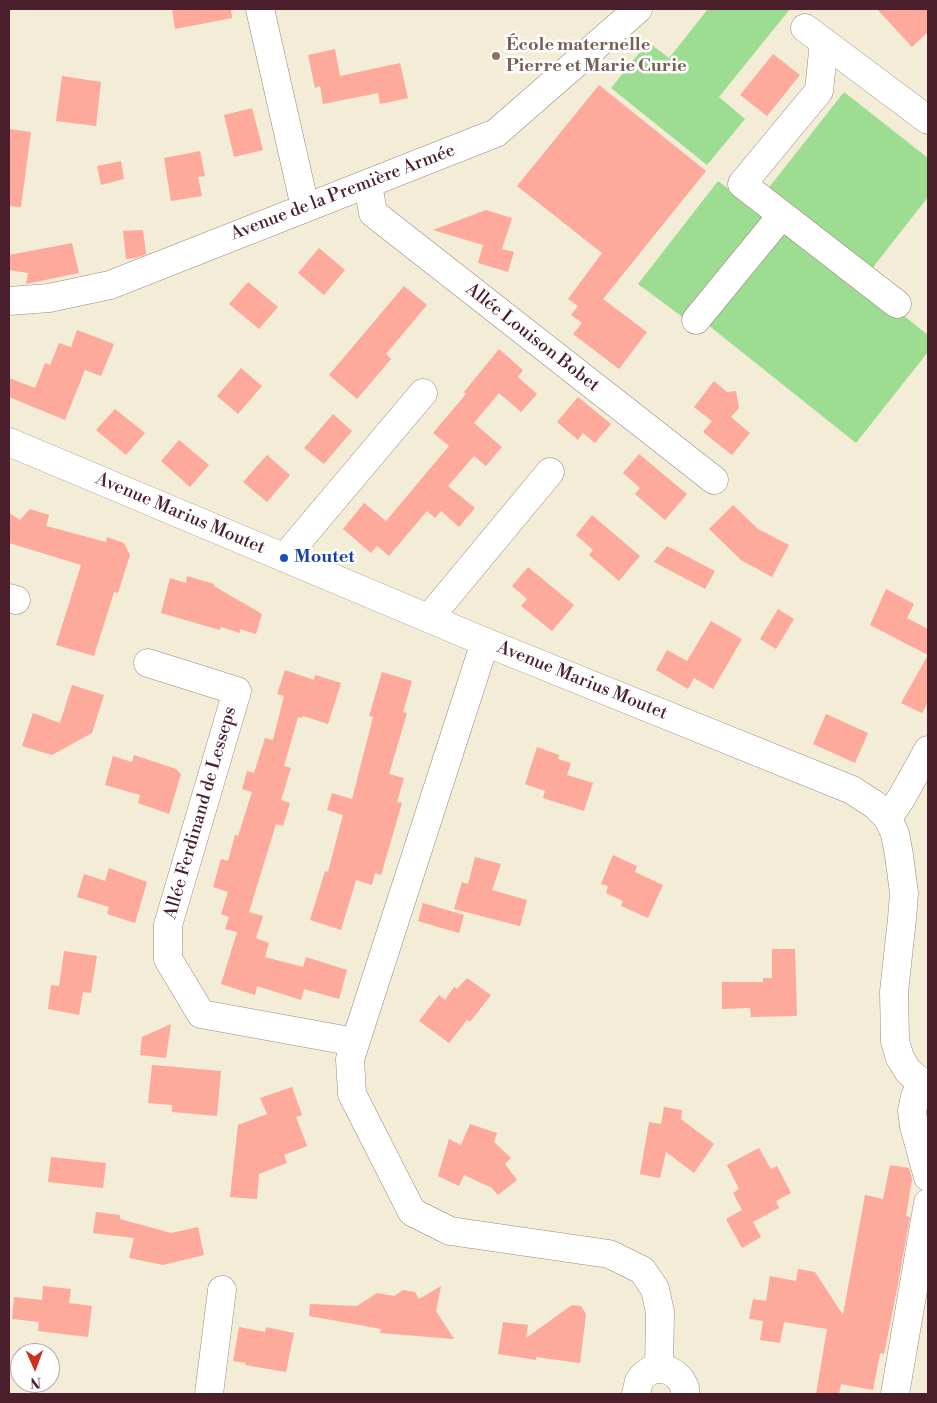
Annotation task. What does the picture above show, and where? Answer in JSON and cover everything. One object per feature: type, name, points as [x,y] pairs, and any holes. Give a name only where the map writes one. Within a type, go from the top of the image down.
[{"type":"street","points":[[260,9],[305,207]]},
{"type":"street","name":"Avenue de la Première Armée","points":[[9,301],[49,298],[110,285],[496,133],[636,10]]},
{"type":"street","points":[[897,304],[742,184],[819,91],[814,35],[928,120]]},
{"type":"street","name":"Allée Louison Bobet","points":[[368,184],[373,213],[714,480]]},
{"type":"street","points":[[696,320],[782,215]]},
{"type":"street","points":[[284,558],[423,393]]},
{"type":"street","name":"Avenue Marius Moutet","points":[[9,442],[485,642],[852,790],[875,804],[888,818],[895,834],[904,893],[894,992],[895,1041],[900,1058],[908,1071],[924,1083]]},
{"type":"street","points":[[428,618],[550,472]]},
{"type":"street","points":[[485,642],[355,1042],[350,1059],[352,1094],[412,1212],[450,1231],[609,1254],[642,1270],[656,1289],[660,1312],[659,1369]]},
{"type":"street","name":"Allée Ferdinand de Lesseps","points":[[148,663],[237,691],[168,925],[168,958],[202,1014],[355,1042]]},
{"type":"street","points":[[888,818],[928,750]]},
{"type":"street","points":[[924,1083],[915,1096],[912,1111],[914,1126],[928,1177]]},
{"type":"street","points":[[895,1394],[928,1203]]},
{"type":"street","points":[[209,1394],[222,1290]]},
{"type":"street","points":[[636,1394],[639,1381],[644,1375],[651,1370],[659,1369],[668,1370],[676,1374],[681,1380],[686,1394]]},
{"type":"green space","points":[[708,9],[790,9],[719,97],[745,119],[707,165],[611,88],[648,42],[669,58]]},
{"type":"green space","points":[[844,92],[928,158],[928,197],[867,275],[763,195]]},
{"type":"green space","points":[[718,181],[771,221],[688,321],[638,284]]},
{"type":"green space","points":[[783,220],[928,335],[928,352],[856,443],[703,321]]},
{"type":"building","points":[[172,9],[231,9],[232,18],[175,29]]},
{"type":"building","points":[[877,9],[928,9],[928,32],[912,47]]},
{"type":"building","points":[[335,49],[340,76],[400,63],[408,98],[380,104],[378,93],[323,104],[320,86],[315,88],[308,55]]},
{"type":"building","points":[[773,54],[800,75],[767,116],[740,95]]},
{"type":"building","points":[[62,76],[101,82],[96,126],[56,121]]},
{"type":"building","points":[[599,85],[706,171],[603,299],[647,332],[619,369],[573,334],[582,323],[571,315],[578,306],[568,299],[602,253],[517,186]]},
{"type":"building","points":[[252,108],[263,150],[234,157],[224,115]]},
{"type":"building","points":[[9,129],[31,132],[21,207],[9,206]]},
{"type":"building","points":[[200,151],[205,176],[198,177],[202,196],[171,201],[164,158]]},
{"type":"building","points":[[121,161],[124,179],[101,185],[97,166]]},
{"type":"building","points":[[486,210],[512,218],[502,249],[514,252],[508,272],[478,263],[483,245],[433,230]]},
{"type":"building","points":[[143,230],[146,254],[126,259],[123,231]]},
{"type":"building","points":[[72,243],[79,273],[26,284],[28,273],[9,270],[9,255]]},
{"type":"building","points":[[319,248],[345,270],[324,295],[298,273]]},
{"type":"building","points":[[248,282],[278,307],[259,329],[229,304]]},
{"type":"building","points":[[404,286],[427,305],[386,354],[391,359],[357,399],[329,375]]},
{"type":"building","points":[[77,330],[114,344],[101,376],[85,370],[65,420],[9,397],[9,378],[35,388],[45,363],[50,365],[59,343],[71,347]]},
{"type":"building","points":[[499,349],[523,370],[518,377],[537,394],[521,412],[499,393],[474,423],[502,447],[486,466],[474,456],[448,486],[475,508],[459,527],[441,511],[435,518],[427,511],[389,556],[377,546],[371,553],[343,529],[364,503],[386,521],[449,446],[433,433],[466,394],[464,392]]},
{"type":"building","points":[[241,368],[262,386],[238,414],[217,396]]},
{"type":"building","points":[[714,381],[727,392],[736,391],[739,408],[731,417],[750,433],[732,455],[703,432],[712,421],[694,407]]},
{"type":"building","points":[[578,397],[611,424],[595,443],[583,433],[578,440],[557,422]]},
{"type":"building","points":[[115,409],[145,433],[126,455],[96,430]]},
{"type":"building","points":[[333,414],[352,431],[324,464],[304,448]]},
{"type":"building","points":[[179,440],[209,465],[190,487],[161,461]]},
{"type":"building","points":[[639,454],[687,494],[665,520],[635,494],[640,488],[623,473]]},
{"type":"building","points":[[267,455],[290,475],[267,502],[243,482]]},
{"type":"building","points":[[733,505],[758,529],[789,545],[772,577],[741,560],[709,529]]},
{"type":"building","points":[[30,509],[49,515],[46,526],[106,542],[107,537],[124,543],[130,555],[118,593],[114,592],[94,656],[56,645],[81,565],[9,543],[9,513],[20,520]]},
{"type":"building","points":[[592,515],[640,556],[619,581],[589,555],[593,550],[576,535]]},
{"type":"building","points":[[667,546],[715,571],[705,589],[654,562]]},
{"type":"building","points":[[528,567],[574,605],[552,631],[521,606],[527,599],[512,586]]},
{"type":"building","points":[[187,576],[214,584],[214,586],[262,614],[256,634],[240,629],[240,633],[221,627],[220,630],[161,613],[170,578],[186,583]]},
{"type":"building","points":[[886,589],[914,604],[907,618],[928,629],[928,655],[870,625]]},
{"type":"building","points":[[778,609],[794,619],[776,649],[760,639]]},
{"type":"building","points":[[711,621],[742,639],[713,689],[694,678],[688,689],[656,670],[667,650],[687,661]]},
{"type":"building","points":[[928,655],[928,702],[922,713],[901,703]]},
{"type":"building","points":[[285,670],[314,680],[315,675],[341,683],[328,724],[303,716],[302,718],[298,717],[284,766],[291,768],[281,800],[290,803],[283,826],[276,824],[249,912],[263,916],[256,938],[269,943],[265,957],[303,967],[306,957],[347,970],[339,999],[304,989],[301,1000],[257,986],[255,995],[221,984],[237,932],[225,929],[229,917],[221,914],[228,892],[213,887],[221,859],[228,861],[235,835],[238,836],[252,792],[242,789],[247,771],[254,773],[265,738],[273,740],[284,696],[277,694]]},
{"type":"building","points":[[382,672],[412,681],[403,712],[407,713],[389,774],[404,778],[397,802],[402,803],[381,875],[375,873],[372,885],[356,880],[341,930],[310,920],[325,871],[328,872],[343,815],[327,810],[332,793],[352,799],[373,717],[369,716]]},
{"type":"building","points":[[72,685],[104,695],[92,733],[52,755],[22,746],[33,713],[60,723]]},
{"type":"building","points":[[826,714],[868,733],[855,763],[813,744]]},
{"type":"building","points":[[537,747],[559,755],[558,759],[571,763],[567,775],[593,783],[584,811],[543,798],[545,791],[525,784]]},
{"type":"building","points":[[134,755],[176,769],[181,774],[169,814],[138,803],[140,795],[105,785],[113,756],[132,762]]},
{"type":"building","points":[[613,855],[637,866],[635,872],[663,885],[648,918],[621,906],[623,901],[606,893],[608,886],[601,884]]},
{"type":"building","points":[[475,857],[501,864],[492,890],[527,900],[520,926],[454,909],[462,882],[468,884]]},
{"type":"building","points":[[109,868],[147,882],[135,923],[107,914],[109,907],[77,897],[84,874],[105,881]]},
{"type":"building","points":[[423,903],[464,915],[459,933],[418,921]]},
{"type":"building","points":[[772,949],[795,949],[797,1016],[751,1017],[750,1008],[722,1009],[722,982],[763,982],[763,978],[772,978]]},
{"type":"building","points":[[64,951],[97,956],[91,993],[83,992],[79,1015],[48,1009],[51,985],[59,986]]},
{"type":"building","points":[[467,978],[491,995],[470,1022],[467,1020],[449,1043],[419,1021],[439,995],[445,1000],[454,987],[457,989]]},
{"type":"building","points":[[171,1024],[166,1058],[140,1055],[142,1037]]},
{"type":"building","points":[[152,1065],[221,1071],[217,1116],[172,1112],[172,1105],[148,1103]]},
{"type":"building","points":[[292,1087],[302,1115],[296,1117],[307,1146],[284,1155],[287,1163],[259,1174],[257,1199],[230,1197],[238,1125],[267,1114],[260,1098]]},
{"type":"building","points":[[664,1107],[682,1110],[681,1119],[714,1144],[694,1173],[666,1152],[660,1178],[640,1174],[649,1122],[661,1124]]},
{"type":"building","points":[[470,1124],[497,1133],[494,1142],[511,1158],[505,1164],[517,1180],[498,1195],[492,1188],[464,1175],[459,1186],[438,1176],[449,1139],[461,1145]]},
{"type":"building","points":[[759,1148],[771,1169],[777,1166],[791,1193],[776,1201],[779,1208],[753,1222],[761,1237],[742,1248],[726,1219],[742,1210],[733,1193],[739,1189],[727,1165]]},
{"type":"building","points":[[51,1157],[106,1163],[103,1188],[48,1182]]},
{"type":"building","points":[[890,1165],[909,1168],[912,1179],[906,1216],[910,1217],[884,1354],[880,1353],[873,1390],[841,1384],[839,1394],[816,1394],[827,1329],[784,1322],[780,1343],[760,1340],[763,1321],[749,1319],[753,1299],[766,1301],[770,1276],[796,1281],[798,1269],[815,1272],[843,1315],[865,1195],[883,1199]]},
{"type":"building","points":[[96,1212],[120,1215],[120,1219],[171,1233],[198,1227],[204,1255],[163,1265],[129,1258],[134,1238],[93,1233]]},
{"type":"building","points":[[43,1286],[71,1289],[69,1303],[92,1306],[88,1337],[38,1331],[39,1322],[12,1319],[14,1297],[42,1300]]},
{"type":"building","points":[[441,1286],[436,1311],[454,1339],[380,1333],[381,1329],[309,1316],[310,1304],[357,1306],[377,1293],[394,1296],[403,1290],[415,1292],[419,1299]]},
{"type":"building","points":[[572,1305],[581,1306],[586,1314],[580,1363],[536,1357],[536,1360],[498,1354],[503,1322],[528,1325],[526,1338]]},
{"type":"building","points":[[239,1327],[265,1332],[266,1327],[294,1333],[286,1372],[233,1361]]},
{"type":"place","name":"École maternelle Pierre et Marie Curie","points":[[496,56]]},
{"type":"place","name":"Moutet","points":[[284,558]]}]
